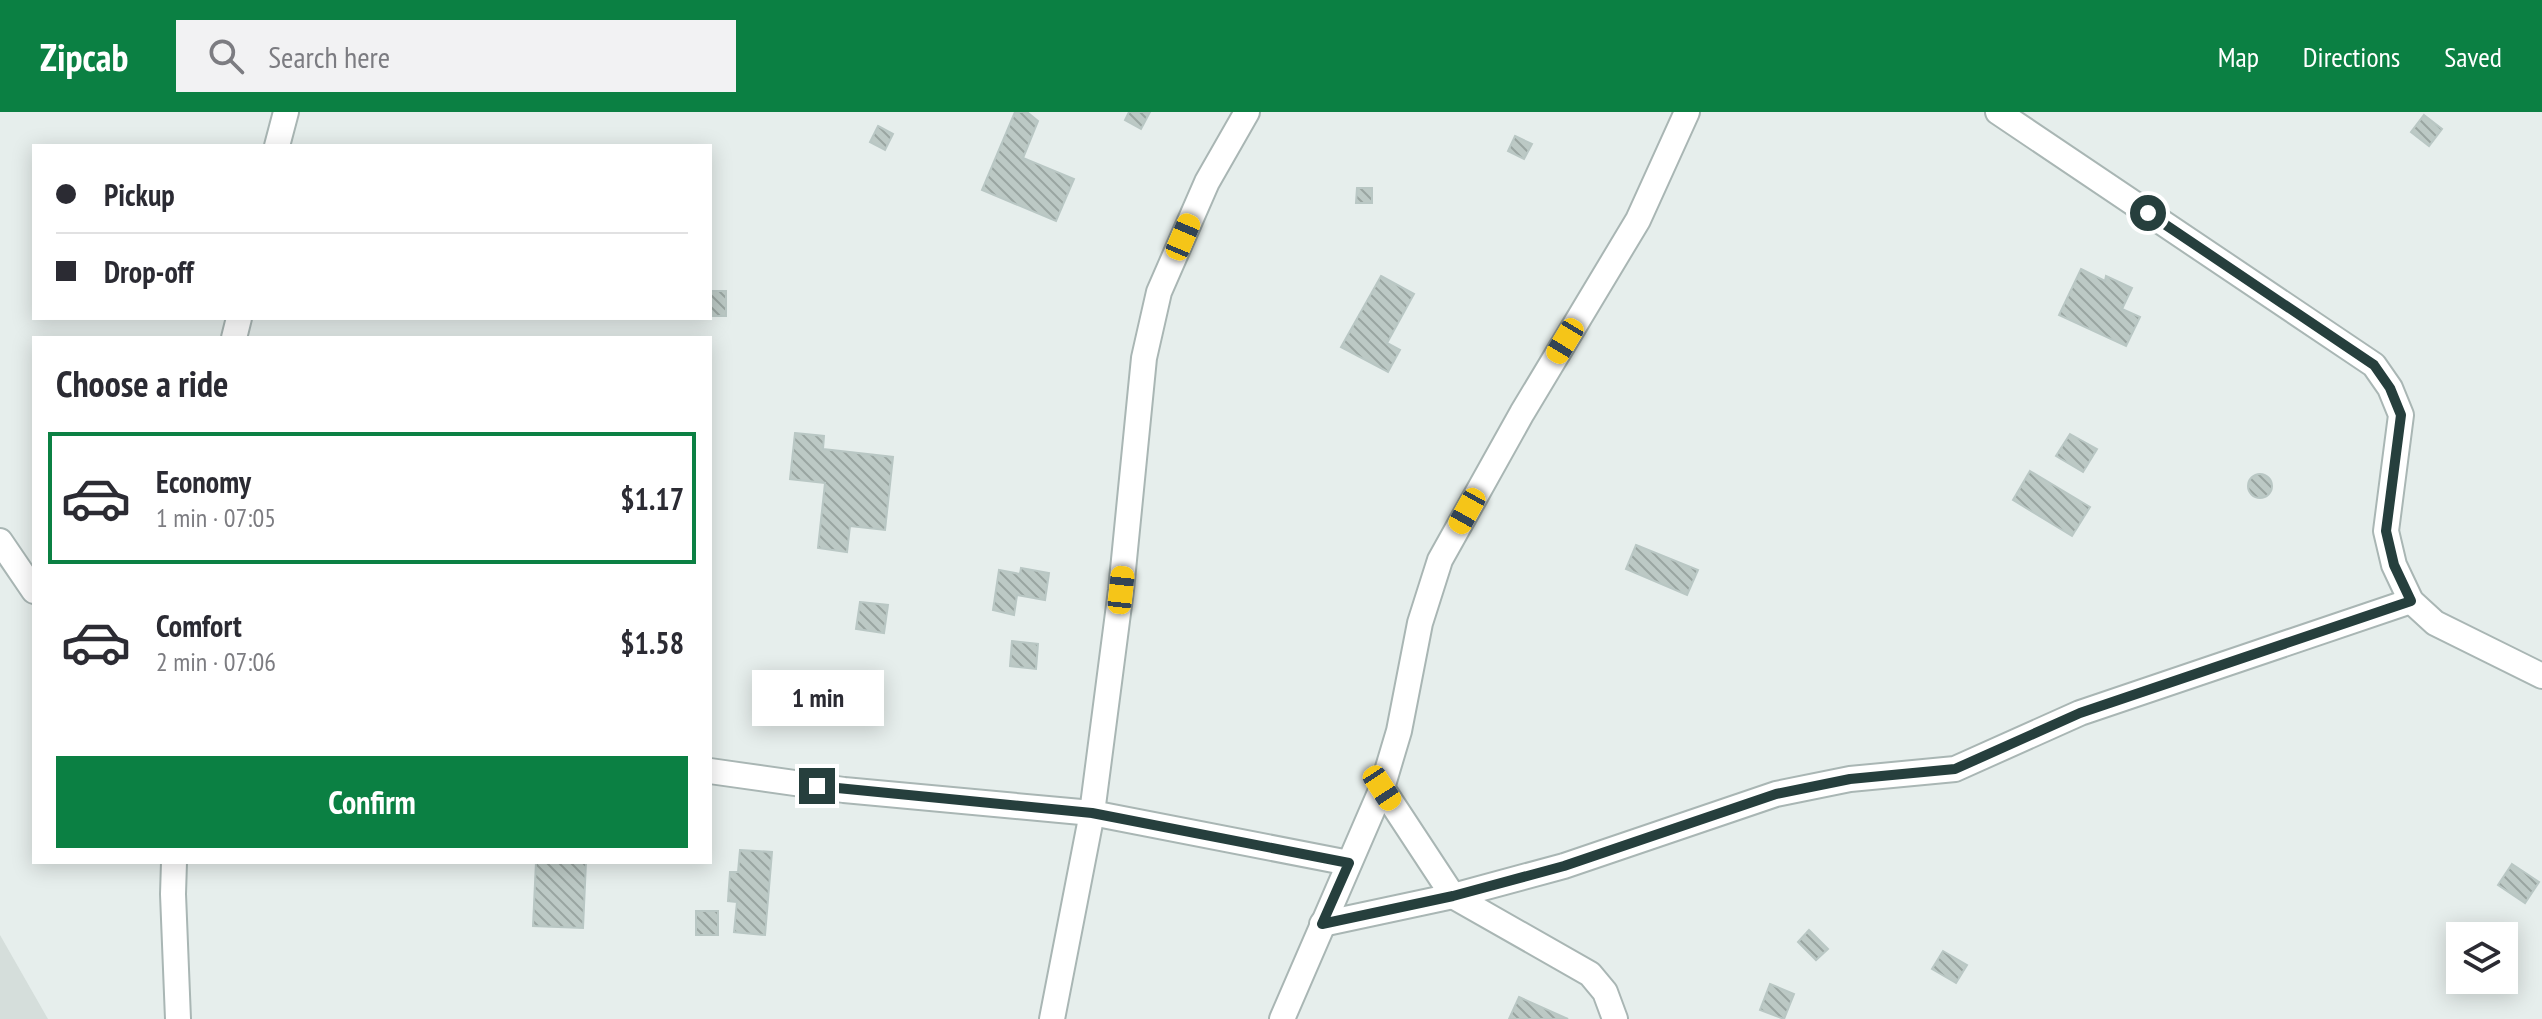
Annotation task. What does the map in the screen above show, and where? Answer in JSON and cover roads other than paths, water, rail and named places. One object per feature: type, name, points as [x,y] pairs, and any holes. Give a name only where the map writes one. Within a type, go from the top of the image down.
[{"type":"street","points":[[278,144],[286,112]]},
{"type":"street","points":[[1052,1019],[1092,813],[1121,590],[1144,358],[1159,292],[1207,182],[1247,112]]},
{"type":"street","points":[[1282,1019],[1382,788],[1399,731],[1420,623],[1440,560],[1522,413],[1638,220],[1687,112]]},
{"type":"street","points":[[1998,112],[2374,365],[2390,388],[2401,415],[2386,531],[2394,565],[2411,601],[2435,623],[2542,676]]},
{"type":"street","points":[[0,541],[32,588]]},
{"type":"street","points":[[1322,924],[1453,896],[1564,866],[1776,794],[1850,779],[1955,769],[2080,713],[2411,601]]},
{"type":"street","points":[[712,771],[844,790],[1092,813],[1349,863]]},
{"type":"street","points":[[1382,788],[1453,896],[1590,974],[1605,992],[1615,1019]]},
{"type":"street","points":[[160,864],[173,894]]},
{"type":"street","points":[[174,864],[178,1019]]}]
